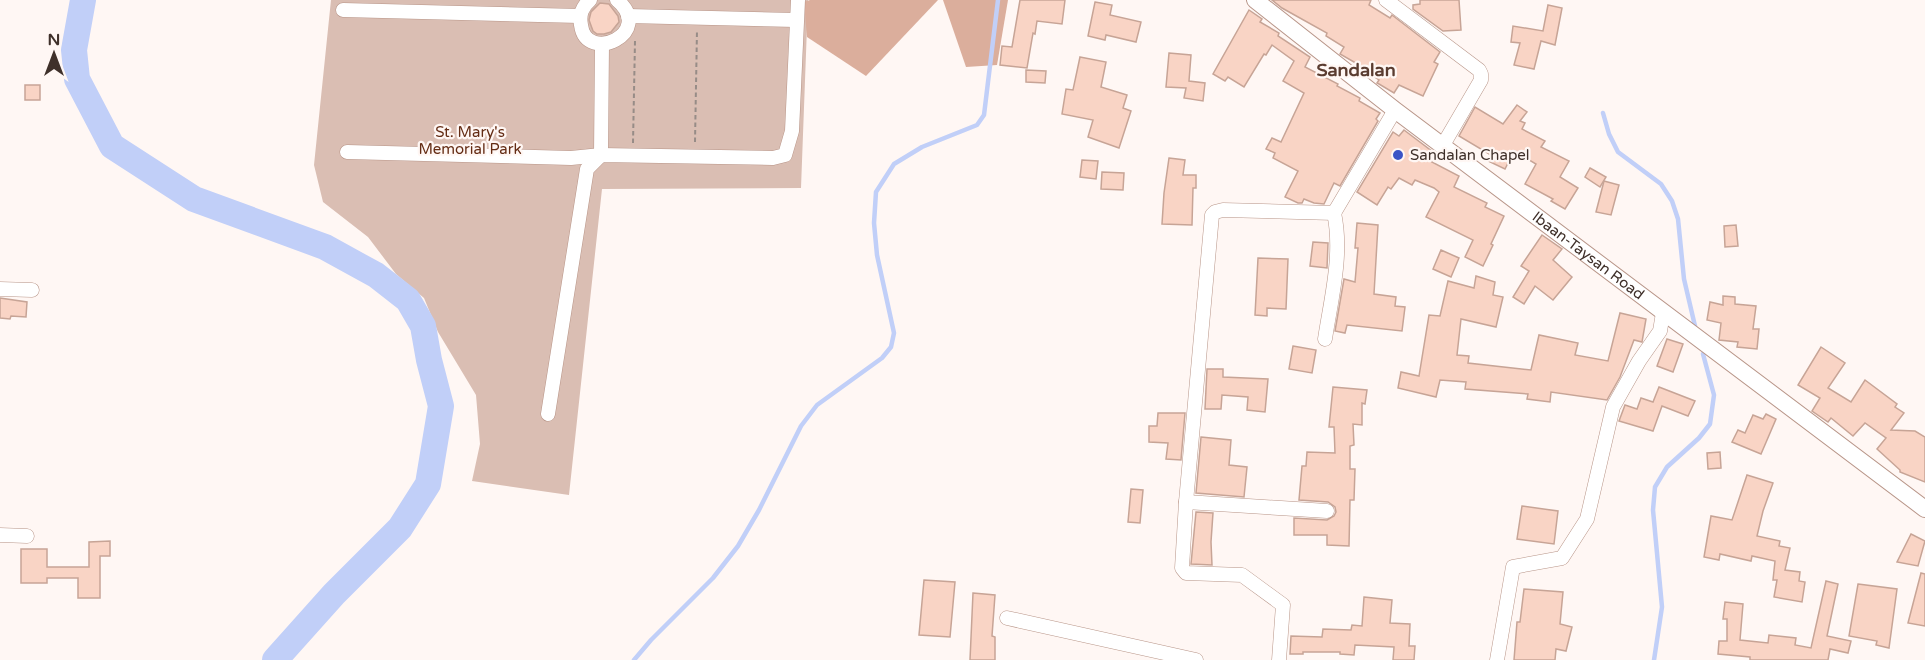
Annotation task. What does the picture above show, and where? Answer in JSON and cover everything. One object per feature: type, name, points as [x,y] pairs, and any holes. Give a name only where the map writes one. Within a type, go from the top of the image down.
[{"type":"main road","name":"Ibaan-Taysan Road","points":[[1254,0],[1395,110],[1925,509]]},
{"type":"street","points":[[590,0],[584,6],[580,16],[581,30],[590,40],[602,44],[615,42],[624,34],[628,26],[628,16],[624,6],[617,0]]},
{"type":"street","points":[[347,152],[572,158],[601,154],[773,158],[785,154],[792,131],[798,0]]},
{"type":"street","points":[[1386,0],[1479,70],[1481,74],[1480,80],[1443,145]]},
{"type":"street","points":[[343,10],[580,16]]},
{"type":"street","points":[[628,16],[796,20]]},
{"type":"street","points":[[548,414],[587,169],[601,154],[602,44]]},
{"type":"street","points":[[1325,339],[1335,268],[1337,226],[1334,213],[1395,110]]},
{"type":"street","points":[[1279,660],[1283,605],[1242,575],[1184,572],[1182,568],[1212,215],[1223,210],[1334,213]]},
{"type":"street","points":[[0,289],[32,290]]},
{"type":"street","points":[[1497,660],[1513,567],[1562,558],[1587,519],[1613,407],[1639,361],[1660,331],[1663,313]]},
{"type":"street","points":[[1186,502],[1327,511]]},
{"type":"street","points":[[0,535],[27,536]]},
{"type":"street","points":[[1007,618],[1196,660]]},
{"type":"path","points":[[694,157],[697,18]]},
{"type":"path","points":[[624,34],[635,40],[633,155]]},
{"type":"green space","name":"St. Mary's Memorial Park","points":[[331,0],[808,0],[801,188],[602,189],[569,495],[472,481],[480,444],[476,395],[438,332],[424,298],[396,274],[368,237],[323,202],[314,165]]},
{"type":"shaded area","points":[[810,0],[938,0],[866,76],[807,37],[804,2]]},
{"type":"shaded area","points":[[943,0],[1008,0],[997,65],[966,67]]},
{"type":"building","points":[[1020,0],[1065,0],[1062,24],[1037,21],[1027,68],[1000,65],[1002,46],[1012,47]]},
{"type":"building","points":[[1272,0],[1371,0],[1369,5],[1390,18],[1392,15],[1440,52],[1434,62],[1438,64],[1423,96],[1399,85],[1394,93],[1377,83],[1379,80],[1340,54],[1344,47],[1326,36],[1327,33]]},
{"type":"building","points":[[1420,0],[1459,0],[1461,30],[1443,31],[1413,9],[1413,5],[1420,4]]},
{"type":"building","points":[[1095,2],[1112,5],[1110,15],[1141,22],[1136,42],[1106,35],[1105,40],[1088,36]]},
{"type":"building","points":[[600,3],[609,4],[618,16],[619,22],[611,32],[604,34],[597,34],[593,31],[589,20],[591,12]]},
{"type":"building","points":[[1548,5],[1562,8],[1555,45],[1541,41],[1534,69],[1514,65],[1520,43],[1511,42],[1513,26],[1543,31]]},
{"type":"building","points":[[1249,10],[1262,19],[1260,22],[1279,33],[1278,36],[1310,57],[1305,67],[1338,84],[1337,86],[1360,98],[1359,101],[1380,113],[1376,119],[1378,121],[1340,186],[1334,183],[1324,204],[1304,199],[1302,203],[1298,203],[1285,197],[1298,171],[1273,158],[1275,153],[1266,149],[1272,138],[1281,142],[1304,93],[1283,81],[1294,61],[1272,45],[1244,87],[1228,77],[1225,81],[1213,74]]},
{"type":"building","points":[[1169,53],[1191,55],[1189,81],[1205,83],[1203,101],[1184,98],[1186,88],[1166,87]]},
{"type":"building","points":[[1080,57],[1106,62],[1101,87],[1127,95],[1123,108],[1131,111],[1119,148],[1088,137],[1093,120],[1062,114],[1066,89],[1073,90]]},
{"type":"building","points":[[1026,70],[1046,71],[1045,83],[1026,82]]},
{"type":"building","points":[[25,85],[40,85],[40,100],[25,100]]},
{"type":"building","points":[[1517,105],[1527,112],[1520,121],[1525,123],[1522,129],[1545,141],[1541,147],[1569,161],[1560,177],[1578,188],[1565,209],[1551,201],[1553,199],[1525,184],[1536,164],[1514,151],[1505,169],[1488,161],[1491,155],[1459,136],[1475,107],[1503,124]]},
{"type":"building","points":[[1404,130],[1433,152],[1428,160],[1459,176],[1454,187],[1487,203],[1485,207],[1504,216],[1483,266],[1465,257],[1473,240],[1426,217],[1439,192],[1434,188],[1415,180],[1412,185],[1399,178],[1391,189],[1388,187],[1377,205],[1357,192],[1393,132],[1399,136]]},
{"type":"building","points":[[1169,158],[1185,160],[1183,175],[1196,175],[1196,188],[1193,188],[1192,225],[1162,224]]},
{"type":"building","points":[[1082,160],[1098,161],[1096,179],[1080,177]]},
{"type":"building","points":[[1590,168],[1606,177],[1600,187],[1585,177]]},
{"type":"building","points":[[1102,172],[1124,173],[1123,190],[1101,189]]},
{"type":"building","points":[[1604,181],[1619,185],[1611,215],[1596,212]]},
{"type":"building","points":[[1357,223],[1378,225],[1374,294],[1396,297],[1395,306],[1405,307],[1402,331],[1347,325],[1345,333],[1335,331],[1344,279],[1355,282],[1358,248],[1355,248]]},
{"type":"building","points":[[1736,225],[1738,246],[1725,247],[1724,226]]},
{"type":"building","points":[[1542,235],[1562,249],[1553,260],[1572,277],[1553,300],[1535,286],[1524,304],[1513,297],[1529,271],[1521,266]]},
{"type":"building","points":[[1313,242],[1328,243],[1327,268],[1310,266]]},
{"type":"building","points":[[1441,250],[1459,258],[1451,277],[1433,269]]},
{"type":"building","points":[[1258,258],[1288,259],[1286,309],[1267,308],[1267,316],[1255,315]]},
{"type":"building","points":[[1476,276],[1495,282],[1493,295],[1503,297],[1496,327],[1461,319],[1457,355],[1469,356],[1468,363],[1531,370],[1539,335],[1578,343],[1575,355],[1608,361],[1620,313],[1646,319],[1642,342],[1634,340],[1620,377],[1607,400],[1551,392],[1550,402],[1527,399],[1528,394],[1465,389],[1466,382],[1440,380],[1436,397],[1398,388],[1401,372],[1419,376],[1429,315],[1440,316],[1448,281],[1474,288]]},
{"type":"building","points":[[1723,296],[1735,297],[1735,304],[1756,306],[1753,329],[1759,329],[1757,349],[1737,347],[1738,342],[1719,340],[1721,323],[1707,320],[1710,302],[1723,305]]},
{"type":"building","points":[[0,298],[27,302],[26,317],[0,318]]},
{"type":"building","points":[[1667,339],[1683,344],[1673,372],[1657,366]]},
{"type":"building","points":[[1293,346],[1316,350],[1312,373],[1289,369]]},
{"type":"building","points":[[1821,347],[1845,363],[1828,388],[1851,402],[1865,380],[1897,404],[1895,407],[1904,413],[1891,430],[1915,431],[1925,437],[1925,482],[1900,472],[1877,449],[1886,438],[1865,423],[1853,436],[1831,418],[1828,422],[1812,411],[1820,398],[1798,385]]},
{"type":"building","points":[[1207,369],[1223,369],[1223,377],[1268,379],[1265,412],[1247,410],[1248,397],[1222,395],[1221,409],[1205,409]]},
{"type":"building","points":[[1333,387],[1367,390],[1365,404],[1362,403],[1362,425],[1353,424],[1354,445],[1350,446],[1350,469],[1355,469],[1354,500],[1350,500],[1349,546],[1327,545],[1327,535],[1294,535],[1294,518],[1327,520],[1336,512],[1335,507],[1328,502],[1299,500],[1302,466],[1306,466],[1307,452],[1335,453],[1334,427],[1329,427]]},
{"type":"building","points":[[1659,387],[1695,401],[1688,416],[1662,406],[1653,431],[1619,421],[1625,405],[1637,409],[1641,398],[1653,402]]},
{"type":"building","points":[[1158,413],[1185,413],[1181,460],[1166,459],[1168,443],[1149,442],[1149,426],[1157,426]]},
{"type":"building","points":[[1766,414],[1776,419],[1761,454],[1732,442],[1738,430],[1745,433],[1753,415],[1763,419]]},
{"type":"building","points":[[1201,437],[1231,440],[1229,465],[1247,467],[1244,497],[1196,493]]},
{"type":"building","points":[[1720,452],[1721,468],[1708,469],[1707,453]]},
{"type":"building","points":[[1747,475],[1773,483],[1757,536],[1780,541],[1779,546],[1790,548],[1785,570],[1800,572],[1799,581],[1805,582],[1802,602],[1774,597],[1777,580],[1773,580],[1775,561],[1752,556],[1751,561],[1720,554],[1719,560],[1704,557],[1711,516],[1732,520]]},
{"type":"building","points":[[1131,489],[1143,490],[1140,523],[1128,522]]},
{"type":"building","points":[[1522,506],[1558,511],[1554,544],[1517,539]]},
{"type":"building","points":[[1196,512],[1213,513],[1212,565],[1191,564]]},
{"type":"building","points":[[1911,534],[1925,541],[1918,566],[1897,562]]},
{"type":"building","points":[[110,541],[110,556],[100,556],[100,598],[78,598],[78,578],[47,578],[47,583],[21,583],[21,549],[47,549],[47,567],[89,567],[89,542]]},
{"type":"building","points":[[1921,573],[1925,574],[1925,626],[1908,623]]},
{"type":"building","points":[[924,580],[955,582],[950,637],[919,635]]},
{"type":"building","points":[[1826,581],[1838,584],[1827,636],[1851,641],[1848,653],[1830,649],[1828,660],[1750,660],[1750,657],[1718,654],[1719,641],[1727,641],[1727,619],[1723,619],[1725,602],[1743,604],[1740,640],[1768,643],[1769,635],[1796,638],[1795,645],[1811,648]]},
{"type":"building","points":[[1858,584],[1897,589],[1889,648],[1876,645],[1877,641],[1849,636]]},
{"type":"building","points":[[1524,589],[1563,592],[1560,624],[1572,627],[1566,651],[1556,649],[1555,660],[1514,660],[1517,622],[1520,622]]},
{"type":"building","points":[[973,593],[995,595],[992,636],[995,637],[995,660],[970,660]]},
{"type":"building","points":[[1364,597],[1392,600],[1390,623],[1410,624],[1409,646],[1415,646],[1414,660],[1393,660],[1394,647],[1355,645],[1354,655],[1340,654],[1340,652],[1290,654],[1291,636],[1322,637],[1323,629],[1351,630],[1352,625],[1362,626]]},
{"type":"waterway","points":[[83,0],[74,50],[77,79],[112,146],[194,199],[325,247],[376,275],[408,300],[423,326],[441,406],[428,484],[400,528],[334,594],[275,660]]},
{"type":"waterway","points":[[634,660],[713,578],[738,546],[759,510],[801,426],[817,405],[882,358],[891,347],[894,333],[877,255],[874,223],[876,192],[894,164],[922,147],[977,125],[984,115],[998,0]]},
{"type":"waterway","points":[[1603,113],[1609,134],[1618,152],[1661,184],[1672,201],[1678,219],[1684,279],[1695,326]]},
{"type":"waterway","points":[[1654,660],[1662,607],[1653,510],[1655,487],[1667,467],[1699,438],[1710,424],[1714,395],[1703,354]]},
{"type":"place","name":"Sandalan Chapel","points":[[1398,155]]},
{"type":"district","name":"Sandalan","points":[[1356,70]]}]
